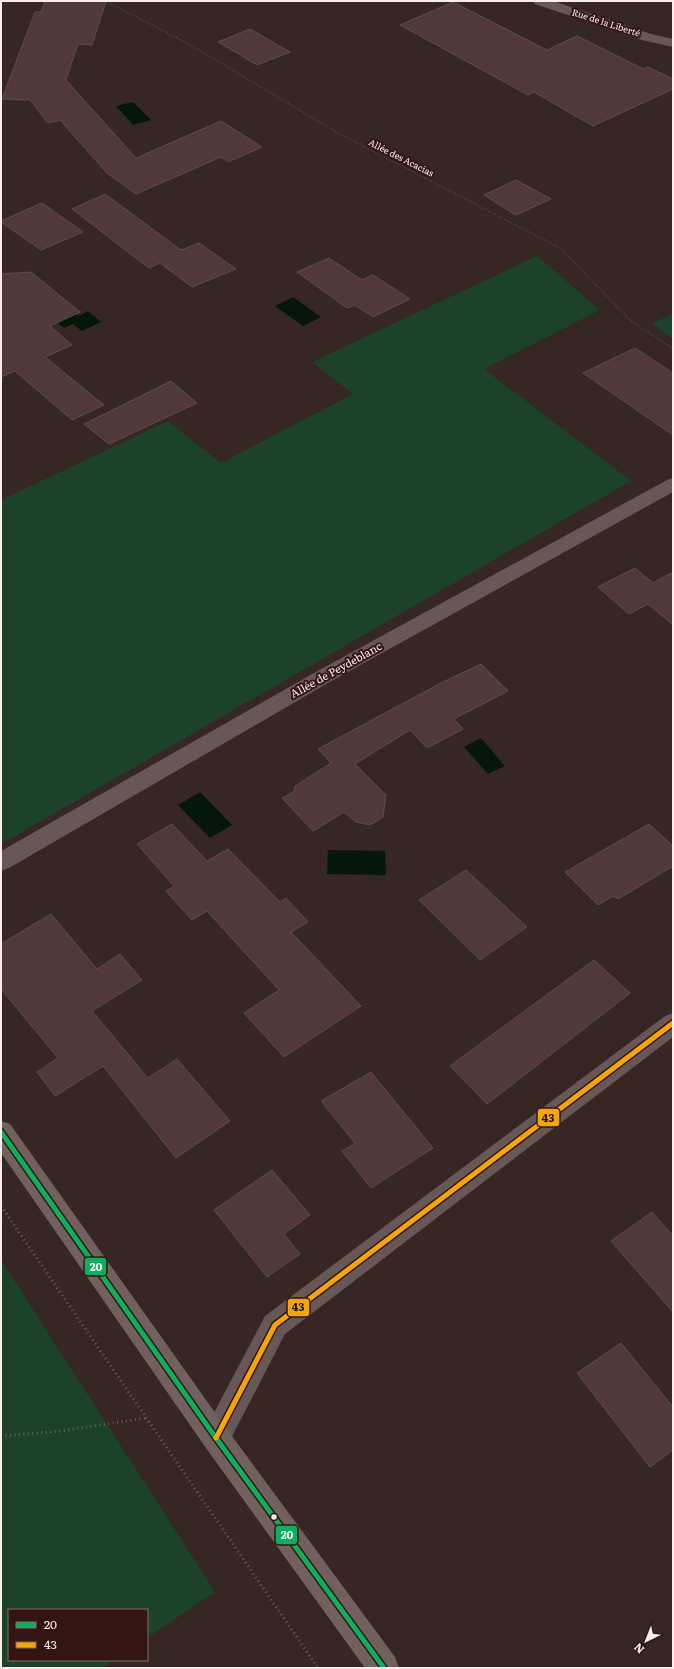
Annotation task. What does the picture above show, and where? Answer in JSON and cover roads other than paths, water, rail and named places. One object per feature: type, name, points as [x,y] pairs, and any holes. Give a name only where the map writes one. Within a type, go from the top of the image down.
[{"type":"main road","points":[[1,1132],[216,1438],[384,1668]]},
{"type":"street","name":"Rue de la Liberté","points":[[540,1],[647,37],[673,43]]},
{"type":"street","name":"Allée de Peydeblanc","points":[[1,862],[321,678],[673,484]]},
{"type":"street","points":[[216,1438],[275,1325],[673,1023]]}]
